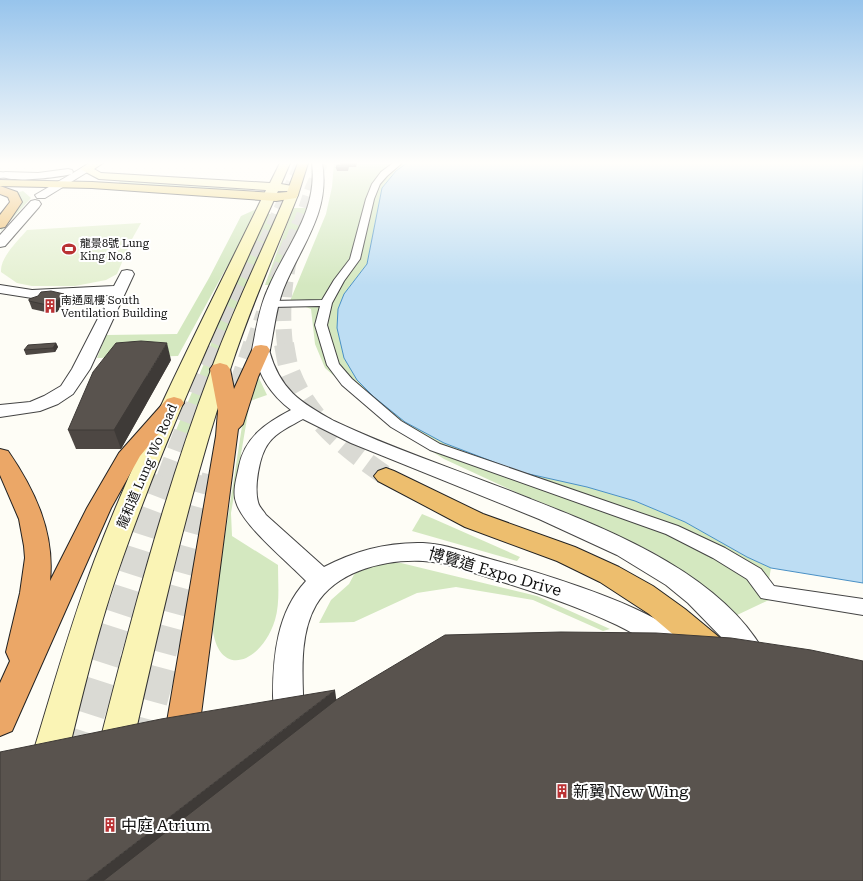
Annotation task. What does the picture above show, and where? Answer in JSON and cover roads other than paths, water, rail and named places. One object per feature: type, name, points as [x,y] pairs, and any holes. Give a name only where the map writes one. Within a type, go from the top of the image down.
[{"type":"highway","points":[[0,224],[14,204]]},
{"type":"highway","points":[[178,756],[197,625],[228,436],[248,376],[261,350]]},
{"type":"highway","points":[[220,369],[228,411],[228,436]]},
{"type":"highway","points":[[0,720],[14,687],[99,508],[130,453],[174,403]]},
{"type":"highway","points":[[0,456],[17,484],[27,509],[33,525],[38,557],[37,573],[14,687]]},
{"type":"highway","points":[[386,476],[426,498],[466,517],[567,555],[613,576],[666,610],[720,656]]},
{"type":"main road","name":"龍和道 Lung Wo Road","points":[[42,782],[72,676],[108,560],[127,511],[174,403],[255,224],[266,204]]},
{"type":"main road","points":[[111,766],[140,642],[171,524],[220,369],[288,204]]},
{"type":"street","points":[[13,228],[35,204]]},
{"type":"street","points":[[0,243],[35,204]]},
{"type":"street","points":[[315,204],[276,290],[271,304],[261,350],[266,373],[288,399],[304,411],[322,421],[369,443],[569,522],[637,554],[668,572],[702,599],[747,647],[756,663]]},
{"type":"street","points":[[370,204],[355,259],[339,280],[326,303],[321,325],[333,365],[347,382],[396,424],[435,447],[672,530],[719,553],[754,574],[768,593],[863,607]]},
{"type":"street","points":[[0,411],[33,407],[51,400],[67,390],[81,369],[126,274]]},
{"type":"street","points":[[0,289],[42,294],[119,290]]},
{"type":"street","points":[[271,304],[326,303]]},
{"type":"street","points":[[304,411],[279,423],[259,441],[252,452],[245,493],[253,514],[323,582]]},
{"type":"street","name":"博覽道 Expo Drive","points":[[290,733],[289,678],[292,632],[298,613],[309,595],[336,572],[352,564],[368,559],[403,552],[435,552],[550,586],[596,603],[659,634],[691,661]]},
{"type":"water","points":[[379,204],[863,204],[863,583],[771,568],[747,557],[685,522],[635,501],[587,487],[520,472],[444,443],[405,422],[374,397],[357,380],[344,358],[337,328],[338,309],[344,294],[367,264]]},
{"type":"tunnel","points":[[264,242],[282,204]]},
{"type":"tunnel","points":[[293,242],[306,204]]},
{"type":"tunnel","points":[[291,242],[298,222]]},
{"type":"tunnel","points":[[217,345],[264,241]]},
{"type":"tunnel","points":[[277,279],[291,241]]},
{"type":"tunnel","points":[[285,345],[283,319],[284,292],[294,241]]},
{"type":"tunnel","points":[[253,345],[264,313]]},
{"type":"tunnel","points":[[166,479],[217,344]]},
{"type":"tunnel","points":[[238,388],[253,344]]},
{"type":"tunnel","points":[[284,344],[290,371],[308,406],[344,444],[386,476]]},
{"type":"tunnel","points":[[211,479],[212,475]]},
{"type":"tunnel","points":[[107,653],[149,523],[166,478]]},
{"type":"tunnel","points":[[163,653],[211,478]]},
{"type":"tunnel","points":[[71,764],[107,652]]},
{"type":"tunnel","points":[[136,752],[163,652]]},
{"type":"place","name":"龍景8號 Lung King No.8","points":[[69,249]]},
{"type":"place","name":"南通風樓 South Ventilation Building","points":[[50,306]]},
{"type":"place","name":"新翼 New Wing","points":[[562,791]]},
{"type":"place","name":"中庭 Atrium","points":[[110,825]]}]
